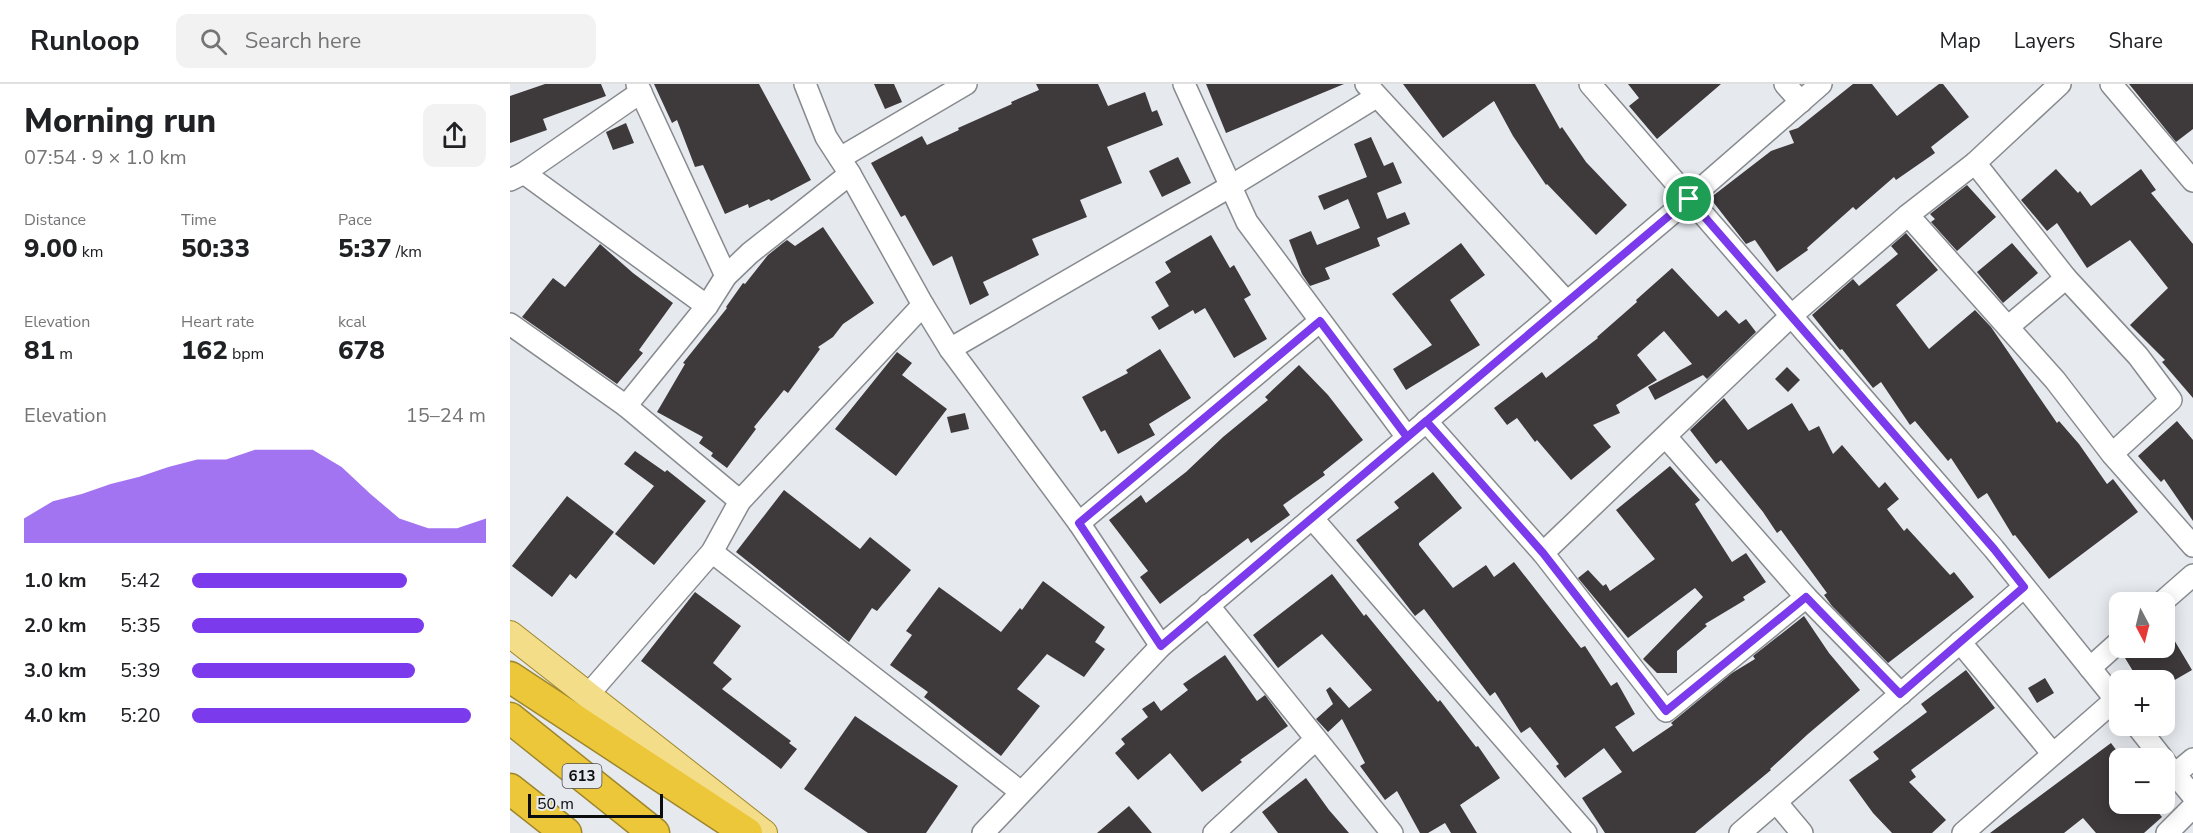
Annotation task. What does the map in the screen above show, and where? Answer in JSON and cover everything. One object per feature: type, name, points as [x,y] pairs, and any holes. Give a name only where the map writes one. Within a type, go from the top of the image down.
[{"type":"highway","points":[[510,677],[747,833]]},
{"type":"highway","name":"613","points":[[510,718],[654,833]]},
{"type":"highway","points":[[510,789],[566,833]]},
{"type":"main road","points":[[510,634],[764,833]]},
{"type":"street","points":[[805,84],[826,137],[950,349],[1079,523],[1161,646]]},
{"type":"street","points":[[626,406],[707,306],[726,276],[750,253],[845,166],[966,84]]},
{"type":"street","points":[[1184,84],[1247,222],[1407,437]]},
{"type":"street","points":[[1590,84],[1994,549],[2109,692]]},
{"type":"street","points":[[1785,84],[1801,102]]},
{"type":"street","points":[[983,833],[1161,646],[1689,199],[1821,84]]},
{"type":"street","points":[[2111,84],[2190,172]]},
{"type":"street","points":[[1543,553],[1792,315],[1908,215],[1975,163],[2051,87]]},
{"type":"street","points":[[707,306],[517,177],[639,88],[726,276]]},
{"type":"street","points":[[950,349],[1231,186],[1371,90],[1567,302]]},
{"type":"street","points":[[1975,163],[2066,278],[2138,356],[2171,400],[2112,454]]},
{"type":"street","points":[[1908,215],[2009,326],[2055,380],[2112,454],[2193,546]]},
{"type":"street","points":[[2009,326],[2066,278]]},
{"type":"street","points":[[587,696],[712,552],[740,501],[923,305]]},
{"type":"street","points":[[1079,523],[1320,321]]},
{"type":"street","points":[[510,324],[626,406],[740,501]]},
{"type":"street","points":[[1426,421],[1543,553],[1666,711],[1806,597]]},
{"type":"street","points":[[1666,437],[1806,597],[1900,694]]},
{"type":"street","points":[[1312,518],[1586,833]]},
{"type":"street","points":[[712,552],[1021,792]]},
{"type":"street","points":[[2174,592],[2193,575]]},
{"type":"street","points":[[1740,833],[2024,587]]},
{"type":"street","points":[[1208,605],[1392,833]]},
{"type":"street","points":[[1960,642],[2053,754]]},
{"type":"street","points":[[2090,668],[2109,651]]},
{"type":"street","points":[[1963,833],[2109,708]]},
{"type":"street","points":[[2144,736],[2154,748]]},
{"type":"street","points":[[1214,833],[1315,740]]},
{"type":"street","points":[[2175,763],[2193,759]]},
{"type":"street","points":[[2175,774],[2193,796]]},
{"type":"street","points":[[1776,802],[1802,833]]},
{"type":"street","points":[[2168,833],[2193,807]]},
{"type":"building","points":[[545,84],[601,84],[606,96],[543,119],[547,130],[510,143],[510,96]]},
{"type":"building","points":[[654,84],[759,84],[811,180],[771,201],[769,199],[749,208],[748,204],[725,214],[703,165],[695,167],[677,120],[672,123]]},
{"type":"building","points":[[874,84],[894,84],[902,102],[885,109]]},
{"type":"building","points":[[1036,84],[1098,84],[1108,106],[1145,92],[1152,112],[1157,110],[1163,125],[1107,147],[1122,183],[1080,200],[1087,217],[1032,239],[1039,255],[983,282],[989,295],[970,305],[952,256],[933,266],[905,215],[901,217],[871,163],[922,136],[927,145],[959,130],[958,128],[1039,90]]},
{"type":"building","points":[[1206,84],[1344,84],[1226,133]]},
{"type":"building","points":[[1403,84],[1535,84],[1560,129],[1562,127],[1586,162],[1627,205],[1596,235],[1546,185],[1513,136],[1494,101],[1443,138]]},
{"type":"building","points":[[1628,84],[1721,84],[1657,139],[1629,106],[1639,98]]},
{"type":"building","points":[[1853,84],[1872,84],[1897,116],[1939,84],[1943,84],[1969,117],[1931,147],[1935,153],[1896,180],[1894,177],[1856,210],[1853,207],[1807,248],[1808,250],[1777,272],[1755,240],[1746,244],[1710,198],[1771,151],[1794,143],[1789,131],[1798,128]]},
{"type":"building","points":[[2129,84],[2193,84],[2193,129],[2176,142]]},
{"type":"building","points":[[626,123],[634,143],[613,150],[606,132]]},
{"type":"building","points":[[1371,137],[1384,166],[1393,162],[1402,183],[1377,193],[1387,219],[1405,212],[1410,224],[1377,238],[1380,246],[1325,268],[1330,279],[1310,286],[1302,274],[1289,240],[1311,231],[1317,245],[1360,228],[1348,199],[1324,210],[1318,196],[1367,177],[1354,144]]},
{"type":"building","points":[[1178,157],[1191,183],[1162,197],[1149,171]]},
{"type":"building","points":[[2056,169],[2078,193],[2080,191],[2091,206],[2141,169],[2156,190],[2151,193],[2193,244],[2193,398],[2162,362],[2165,360],[2130,325],[2168,288],[2130,240],[2087,268],[2057,223],[2047,231],[2021,200]]},
{"type":"building","points":[[1967,185],[1996,217],[1957,251],[1931,222],[1935,219],[1930,214]]},
{"type":"building","points":[[823,227],[874,303],[843,324],[833,337],[818,347],[820,349],[788,393],[784,390],[754,427],[756,429],[727,468],[711,456],[713,453],[699,443],[703,437],[657,412],[685,364],[683,363],[727,308],[743,283],[745,284],[768,255],[787,240],[795,246]]},
{"type":"building","points":[[1906,233],[1938,270],[1896,305],[1929,349],[1975,310],[1991,327],[2057,423],[2059,421],[2079,444],[2107,484],[2113,479],[2138,512],[2049,579],[2015,535],[2013,536],[1987,493],[1978,499],[1951,458],[1948,461],[1915,421],[1910,425],[1881,382],[1873,388],[1812,315],[1853,279],[1859,286],[1898,254],[1891,246]]},
{"type":"building","points":[[1211,235],[1230,268],[1234,265],[1251,295],[1244,299],[1267,339],[1234,358],[1205,308],[1195,314],[1193,310],[1159,330],[1151,317],[1169,306],[1155,282],[1171,272],[1165,262]]},
{"type":"building","points":[[1461,243],[1485,275],[1450,300],[1480,345],[1406,390],[1393,369],[1432,345],[1392,294]]},
{"type":"building","points":[[2012,243],[2038,273],[2003,303],[1977,272]]},
{"type":"building","points":[[600,244],[633,273],[673,303],[639,350],[643,353],[617,384],[522,317],[553,278],[565,287]]},
{"type":"building","points":[[1672,268],[1718,317],[1726,310],[1739,324],[1746,319],[1756,332],[1707,379],[1703,375],[1655,400],[1648,387],[1692,364],[1664,331],[1637,355],[1657,380],[1616,405],[1620,413],[1593,425],[1611,447],[1571,480],[1537,440],[1535,442],[1517,418],[1507,425],[1494,408],[1542,372],[1546,378],[1598,338]]},
{"type":"building","points":[[1160,349],[1191,398],[1149,424],[1155,435],[1118,454],[1105,430],[1101,432],[1082,397],[1128,373],[1126,370]]},
{"type":"building","points":[[897,352],[912,363],[902,375],[947,409],[896,476],[835,429]]},
{"type":"building","points":[[1299,365],[1328,395],[1363,440],[1323,472],[1325,475],[1283,505],[1290,515],[1251,543],[1248,538],[1160,604],[1140,577],[1148,571],[1109,520],[1141,495],[1146,503],[1186,472],[1223,437],[1268,400],[1265,397]]},
{"type":"building","points":[[1787,367],[1800,380],[1788,392],[1775,379]]},
{"type":"building","points":[[1724,398],[1748,430],[1792,403],[1809,431],[1819,426],[1833,454],[1842,445],[1879,488],[1885,482],[1899,499],[1887,509],[1904,531],[1907,528],[1950,575],[1954,572],[1974,597],[1888,663],[1832,606],[1824,595],[1827,593],[1781,530],[1777,533],[1721,460],[1716,464],[1690,430]]},
{"type":"building","points":[[965,413],[969,429],[951,433],[947,417]]},
{"type":"building","points":[[2177,421],[2193,440],[2193,521],[2164,479],[2161,482],[2138,456]]},
{"type":"building","points":[[635,451],[665,472],[667,470],[706,501],[654,565],[615,534],[654,486],[624,464]]},
{"type":"building","points":[[1670,466],[1700,500],[1695,504],[1732,562],[1746,553],[1766,582],[1743,597],[1745,600],[1705,624],[1707,626],[1677,651],[1677,673],[1657,673],[1643,659],[1703,597],[1695,588],[1628,638],[1578,578],[1588,570],[1603,586],[1606,584],[1610,591],[1655,559],[1616,510]]},
{"type":"building","points":[[1433,472],[1462,508],[1419,545],[1453,588],[1486,565],[1494,577],[1514,562],[1581,648],[1585,646],[1611,686],[1617,682],[1635,714],[1615,727],[1633,752],[1673,725],[1671,723],[1732,673],[1755,659],[1753,656],[1804,616],[1829,653],[1860,690],[1808,734],[1771,770],[1695,833],[1605,833],[1582,798],[1622,772],[1604,748],[1565,778],[1556,766],[1559,764],[1530,727],[1521,733],[1495,692],[1490,696],[1424,609],[1415,616],[1356,540],[1399,508],[1394,502]]},
{"type":"building","points":[[784,490],[860,549],[870,537],[911,570],[877,611],[872,608],[849,642],[736,552]]},
{"type":"building","points":[[567,496],[614,532],[576,579],[570,574],[552,597],[512,566]]},
{"type":"building","points":[[1332,574],[1364,616],[1366,614],[1438,702],[1440,700],[1476,747],[1478,746],[1500,778],[1460,805],[1477,833],[1451,833],[1445,823],[1428,833],[1420,833],[1397,791],[1385,800],[1360,766],[1365,763],[1342,719],[1328,732],[1316,719],[1333,704],[1326,690],[1330,687],[1349,708],[1372,690],[1322,634],[1278,668],[1253,635]]},
{"type":"building","points":[[1043,581],[1105,627],[1095,642],[1105,649],[1084,677],[1047,654],[1017,689],[1040,706],[1001,756],[924,697],[928,692],[890,665],[912,635],[906,631],[939,587],[1001,632],[1020,608],[1022,610]]},
{"type":"building","points":[[695,592],[741,626],[713,663],[732,679],[722,689],[791,741],[789,743],[797,749],[781,769],[641,661]]},
{"type":"building","points":[[2175,641],[2192,670],[2175,680],[2175,670],[2132,670],[2125,658],[2175,658]]},
{"type":"building","points":[[1225,655],[1257,701],[1265,695],[1288,726],[1240,760],[1242,762],[1202,792],[1170,753],[1138,780],[1115,753],[1125,744],[1121,739],[1148,717],[1142,709],[1154,701],[1161,711],[1188,690],[1183,684]]},
{"type":"building","points":[[1966,670],[1995,708],[1911,770],[1916,777],[1909,782],[1946,820],[1932,833],[1892,833],[1873,813],[1849,780],[1879,759],[1873,752],[1927,712],[1921,704]]},
{"type":"building","points":[[2045,678],[2054,693],[2037,703],[2028,688]]},
{"type":"building","points":[[855,716],[958,786],[926,833],[868,833],[804,789]]},
{"type":"building","points":[[2111,743],[2115,748],[2109,748],[2109,814],[2159,814],[2162,817],[2144,833],[2096,833],[2083,818],[2064,833],[1990,833]]},
{"type":"building","points":[[1306,778],[1349,833],[1278,833],[1262,812]]},
{"type":"building","points":[[1129,806],[1152,833],[1097,833]]},
{"type":"route","points":[[1689,199],[1407,437],[1359,477],[1161,646],[1079,523],[1320,321],[1407,437],[1426,421],[1543,553],[1666,711],[1806,597],[1900,694],[2024,587],[1994,549],[1792,315],[1689,199]]}]
